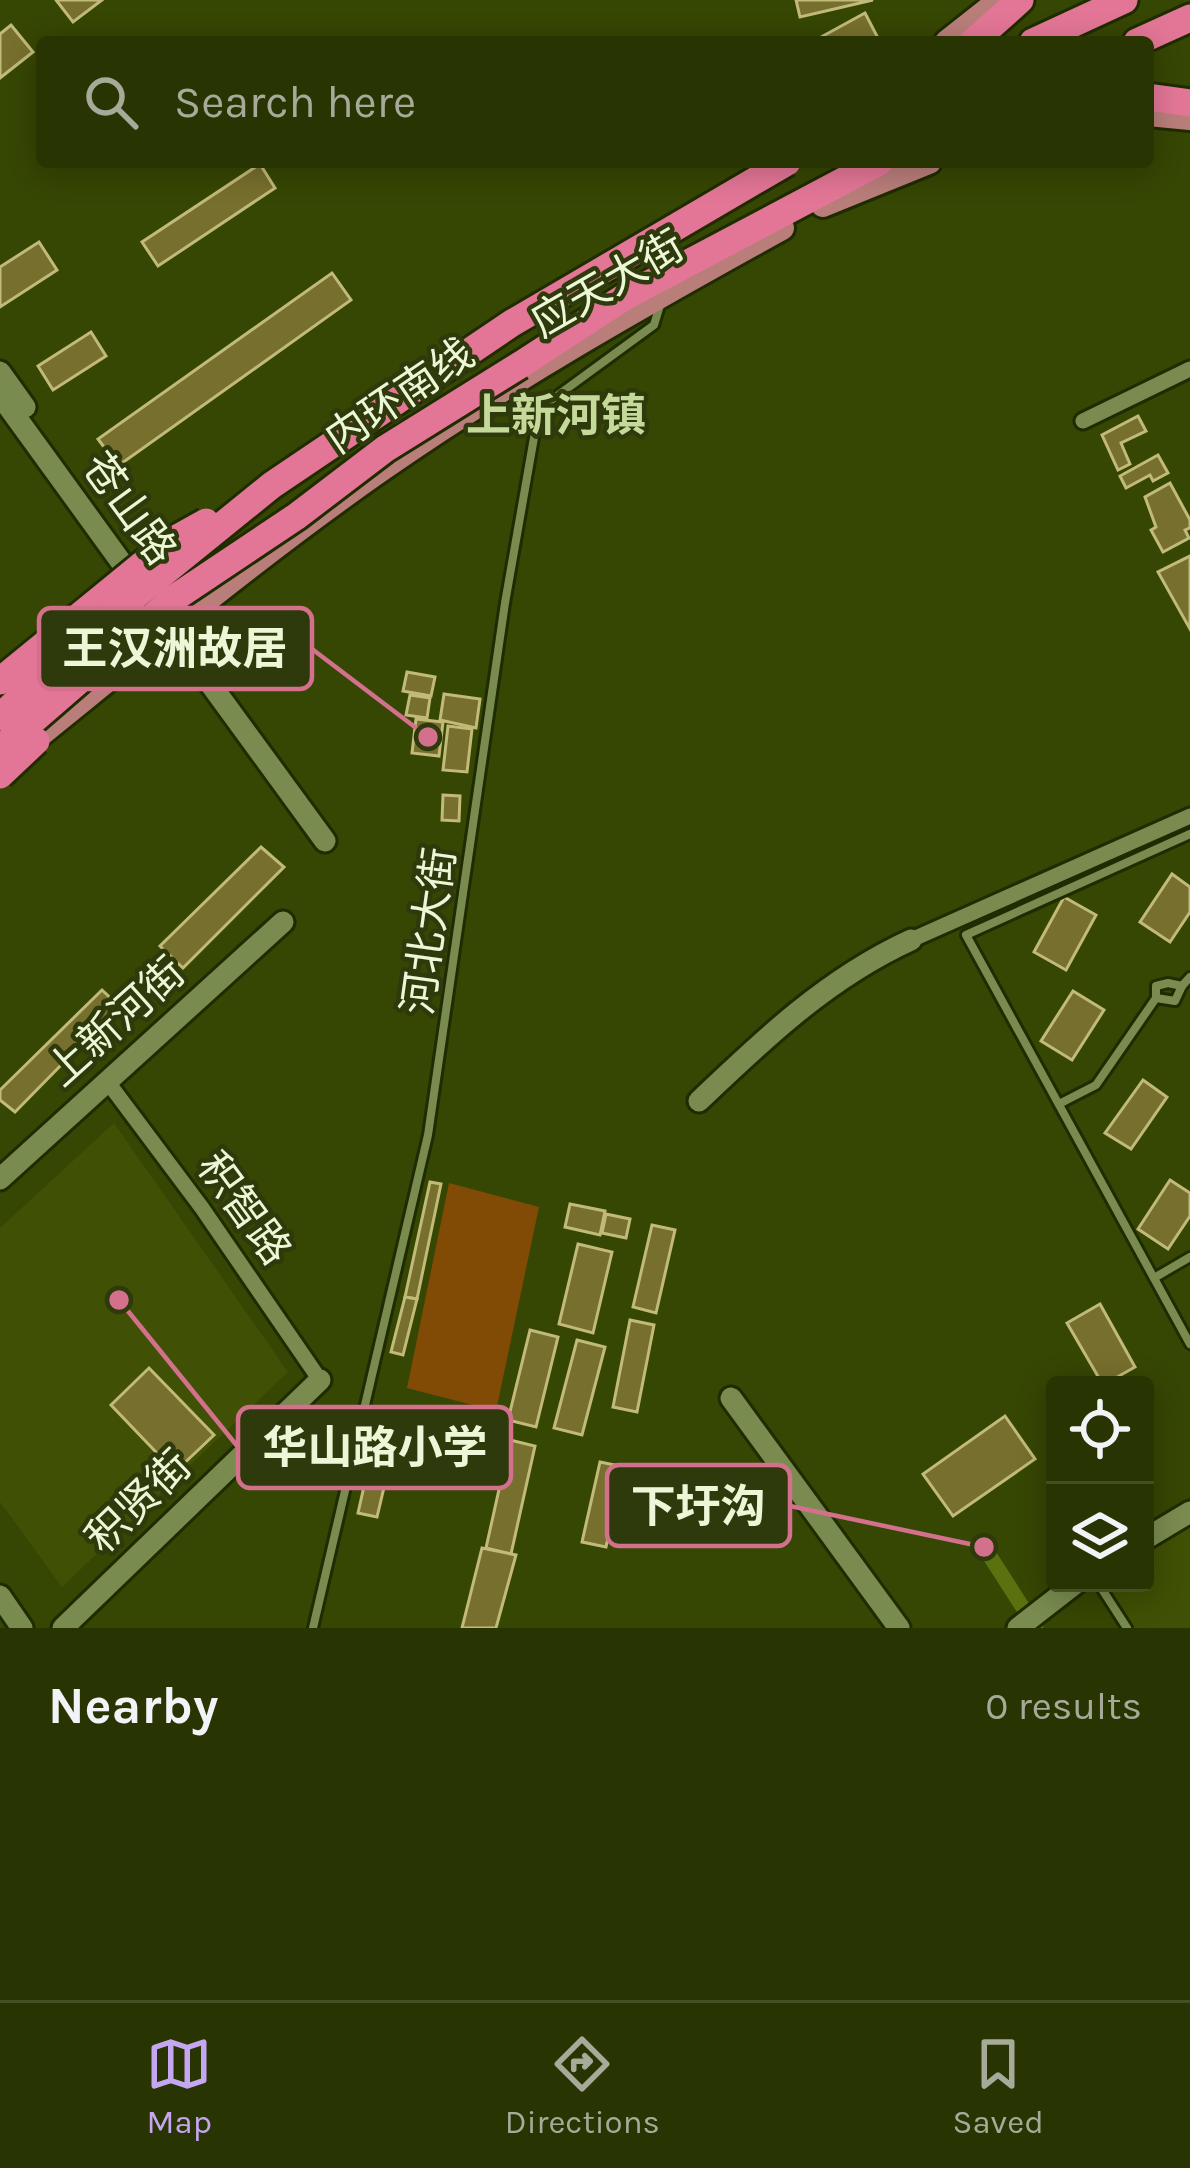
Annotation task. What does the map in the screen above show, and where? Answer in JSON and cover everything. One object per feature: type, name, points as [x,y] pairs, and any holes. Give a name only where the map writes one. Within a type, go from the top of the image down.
[{"type":"highway","points":[[980,36],[1021,0]]},
{"type":"highway","points":[[1046,36],[1124,0]]},
{"type":"highway","points":[[1150,36],[1190,18]]},
{"type":"highway","points":[[1154,98],[1190,103]]},
{"type":"highway","name":"内环南线","points":[[0,717],[99,625],[272,485],[512,323],[777,168]]},
{"type":"highway","name":"内环南线","points":[[0,749],[172,599],[297,517],[385,449],[626,296],[867,168]]},
{"type":"highway","points":[[839,182],[880,168]]},
{"type":"highway","points":[[0,681],[170,542],[272,485]]},
{"type":"highway","points":[[0,771],[124,656],[297,517]]},
{"type":"main road","points":[[955,36],[1000,0]]},
{"type":"main road","points":[[1154,115],[1190,118]]},
{"type":"main road","name":"应天大街","points":[[0,700],[140,577],[371,402],[462,341],[752,168]]},
{"type":"main road","name":"应天大街","points":[[0,771],[176,625],[382,469],[662,295],[840,196],[913,168]]},
{"type":"street","points":[[1083,421],[1190,369]]},
{"type":"street","name":"苍山路","points":[[0,372],[140,577]]},
{"type":"street","name":"苍山路","points":[[0,395],[176,625],[325,841]]},
{"type":"street","points":[[699,1101],[785,1018],[869,959],[1190,816]]},
{"type":"street","name":"上新河街","points":[[0,1179],[283,922]]},
{"type":"street","name":"积智路","points":[[107,1082],[202,1208],[320,1380]]},
{"type":"street","name":"积贤街","points":[[62,1628],[320,1380]]},
{"type":"street","points":[[731,1398],[899,1628]]},
{"type":"street","points":[[1154,1534],[1190,1512]]},
{"type":"street","points":[[1018,1628],[1064,1592]]},
{"type":"street","points":[[0,1597],[22,1628]]},
{"type":"lane","name":"河北大街","points":[[313,1628],[428,1135],[505,603],[538,410],[654,325],[662,295]]},
{"type":"lane","points":[[1190,834],[966,935],[1190,1343]]},
{"type":"lane","points":[[1156,998],[1175,1001],[1190,977]]},
{"type":"lane","points":[[1059,1103],[1096,1084],[1156,998],[1156,986],[1168,982],[1183,986]]},
{"type":"lane","points":[[1154,1278],[1190,1257]]},
{"type":"lane","points":[[1104,1592],[1127,1628]]},
{"type":"shaded area","points":[[114,1123],[288,1372],[62,1587],[0,1502],[0,1228]]},
{"type":"shaded area","points":[[449,1183],[539,1207],[496,1411],[407,1388]]},
{"type":"shaded area","points":[[1190,1512],[1190,1628],[1127,1628],[1104,1592],[1154,1592],[1154,1534]]},
{"type":"building","points":[[56,0],[102,0],[73,22]]},
{"type":"building","points":[[796,0],[873,0],[800,17]]},
{"type":"building","points":[[865,13],[877,36],[823,36]]},
{"type":"building","points":[[11,25],[33,52],[0,78],[0,34]]},
{"type":"building","points":[[254,168],[262,168],[275,188],[158,266],[142,242]]},
{"type":"building","points":[[39,242],[57,270],[0,307],[0,267]]},
{"type":"building","points":[[332,273],[351,300],[118,466],[98,439]]},
{"type":"building","points":[[91,332],[106,356],[53,390],[38,366]]},
{"type":"building","points":[[1138,416],[1146,431],[1121,443],[1130,464],[1118,470],[1102,435]]},
{"type":"building","points":[[1158,455],[1168,473],[1153,481],[1150,475],[1126,488],[1120,476]]},
{"type":"building","points":[[1170,483],[1190,520],[1185,530],[1189,538],[1163,552],[1151,530],[1156,527],[1145,497]]},
{"type":"building","points":[[1190,556],[1190,629],[1158,572]]},
{"type":"building","points":[[407,672],[435,677],[431,696],[403,691]]},
{"type":"building","points":[[444,694],[480,699],[476,728],[440,720]]},
{"type":"building","points":[[410,695],[430,698],[427,718],[406,715]]},
{"type":"building","points":[[416,719],[443,722],[439,756],[412,753]]},
{"type":"building","points":[[448,726],[472,729],[467,772],[443,770]]},
{"type":"building","points":[[443,795],[460,796],[459,821],[442,820]]},
{"type":"building","points":[[261,847],[284,867],[183,968],[160,946]]},
{"type":"building","points":[[1172,874],[1190,887],[1190,912],[1170,942],[1140,922]]},
{"type":"building","points":[[1064,897],[1096,915],[1066,970],[1034,952]]},
{"type":"building","points":[[102,990],[119,1006],[15,1112],[0,1100],[0,1090]]},
{"type":"building","points":[[1073,991],[1104,1010],[1072,1060],[1041,1041]]},
{"type":"building","points":[[1143,1080],[1167,1097],[1131,1149],[1105,1133]]},
{"type":"building","points":[[1170,1180],[1190,1193],[1190,1216],[1168,1249],[1138,1229]]},
{"type":"building","points":[[430,1182],[441,1184],[417,1299],[405,1297]]},
{"type":"building","points":[[570,1204],[605,1211],[600,1235],[565,1227]]},
{"type":"building","points":[[606,1214],[630,1219],[626,1238],[602,1233]]},
{"type":"building","points":[[652,1225],[675,1230],[656,1313],[633,1307]]},
{"type":"building","points":[[578,1244],[612,1252],[593,1333],[559,1324]]},
{"type":"building","points":[[405,1297],[417,1299],[403,1355],[391,1352]]},
{"type":"building","points":[[1100,1304],[1135,1367],[1119,1376],[1098,1376],[1067,1323]]},
{"type":"building","points":[[630,1320],[654,1325],[637,1412],[613,1407]]},
{"type":"building","points":[[530,1330],[558,1337],[536,1427],[508,1420]]},
{"type":"building","points":[[577,1340],[605,1347],[582,1435],[554,1428]]},
{"type":"building","points":[[149,1368],[214,1435],[175,1472],[111,1405]]},
{"type":"building","points":[[380,1415],[400,1420],[377,1517],[358,1513]]},
{"type":"building","points":[[1005,1416],[1035,1459],[953,1516],[923,1474]]},
{"type":"building","points":[[510,1440],[535,1446],[511,1554],[486,1548]]},
{"type":"building","points":[[600,1462],[624,1467],[606,1547],[582,1542]]},
{"type":"building","points":[[482,1548],[516,1555],[496,1628],[462,1628]]},
{"type":"waterway","points":[[984,1547],[1036,1628]]},
{"type":"place","name":"王汉洲故居","points":[[428,737]]},
{"type":"place","name":"华山路小学","points":[[119,1300]]},
{"type":"place","name":"下圩沟","points":[[984,1547]]},
{"type":"district","name":"上新河镇","points":[[556,415]]}]
